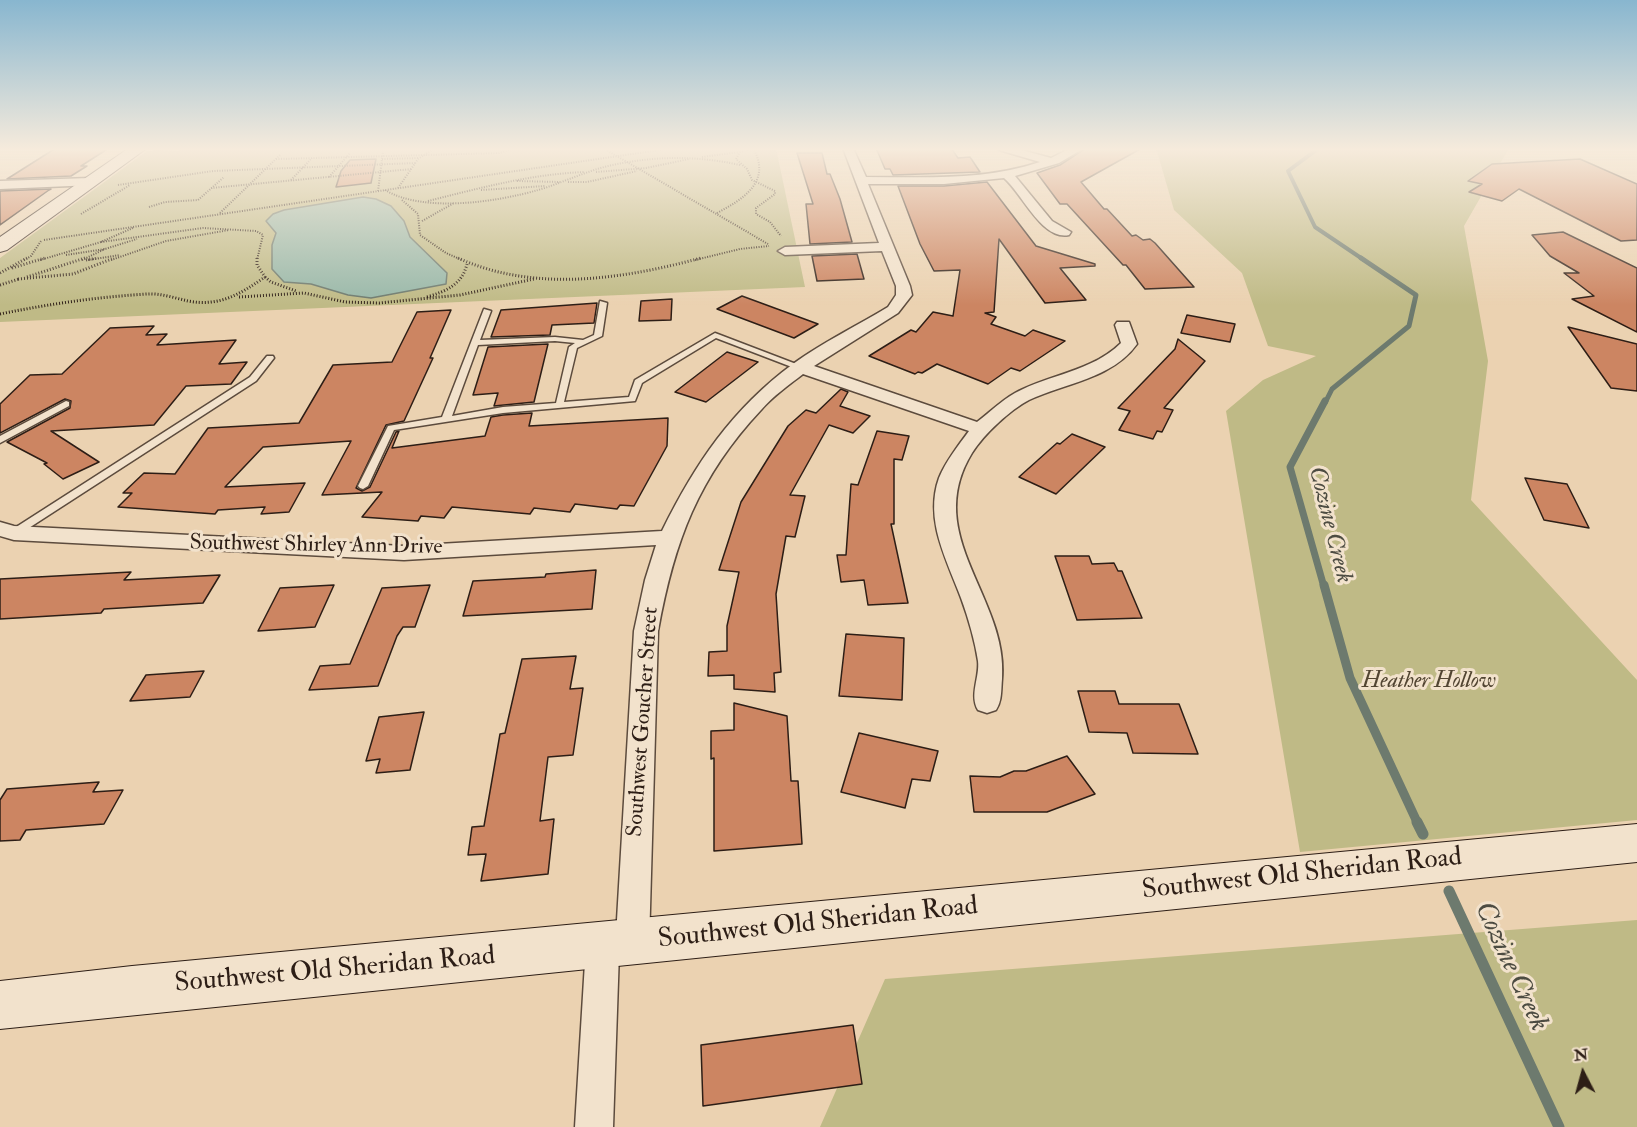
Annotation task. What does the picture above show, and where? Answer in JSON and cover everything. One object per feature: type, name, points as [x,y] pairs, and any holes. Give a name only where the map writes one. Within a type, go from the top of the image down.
[{"type":"main road","points":[[3,242],[63,201]]},
{"type":"main road","name":"Southwest Old Sheridan Road","points":[[0,1005],[132,990],[617,945],[1637,843]]},
{"type":"street","name":"Southwest Goucher Street","points":[[594,1127],[617,945],[646,631],[656,580],[669,538],[695,484],[724,440],[756,404],[800,367],[893,310],[904,295],[903,286],[869,201]]},
{"type":"street","points":[[1030,201],[1047,224],[1064,232]]},
{"type":"street","points":[[779,248],[887,247]]},
{"type":"street","points":[[987,703],[992,662],[974,600],[950,545],[945,507],[949,479],[963,452],[980,429],[1021,397],[1095,369],[1114,358],[1129,344],[1124,325]]},
{"type":"street","points":[[800,367],[980,429]]},
{"type":"street","name":"Southwest Shirley Ann Drive","points":[[7,531],[404,553],[669,538]]},
{"type":"lane","points":[[561,403],[573,347],[598,336],[603,303]]},
{"type":"lane","points":[[446,419],[487,311]]},
{"type":"lane","points":[[363,486],[391,428],[561,403],[633,399],[638,382],[715,335],[800,367]]},
{"type":"lane","points":[[475,343],[555,339],[585,342]]},
{"type":"lane","points":[[7,531],[257,376],[270,357]]},
{"type":"lane","points":[[0,440],[66,404]]},
{"type":"path","points":[[74,217],[103,201]]},
{"type":"path","points":[[149,207],[165,201],[178,201]]},
{"type":"path","points":[[219,214],[233,201]]},
{"type":"path","points":[[3,242],[41,240],[312,201]]},
{"type":"path","points":[[403,201],[412,206],[422,221],[420,235],[449,256],[499,273],[545,278]]},
{"type":"path","points":[[409,201],[463,201]]},
{"type":"path","points":[[412,206],[430,201]]},
{"type":"path","points":[[422,221],[446,206],[460,201]]},
{"type":"path","points":[[694,201],[771,246],[779,248],[781,235],[777,228],[756,214],[756,208],[767,201]]},
{"type":"path","points":[[716,214],[738,201]]},
{"type":"path","points":[[4,270],[101,242],[137,226]]},
{"type":"path","points":[[101,242],[203,228],[256,231],[262,235],[262,242],[257,251],[256,262],[264,277],[283,287],[362,304],[460,295],[509,283],[545,278],[611,277],[641,273],[732,249],[771,246]]},
{"type":"path","points":[[0,285],[79,261],[126,253],[187,235],[241,229]]},
{"type":"path","points":[[53,257],[105,249],[155,234]]},
{"type":"path","points":[[0,272],[31,256],[43,236]]},
{"type":"path","points":[[79,261],[105,249]]},
{"type":"path","points":[[18,279],[75,274],[109,263],[126,253]]},
{"type":"path","points":[[416,300],[452,288],[466,273],[467,264]]},
{"type":"path","points":[[236,297],[264,277]]},
{"type":"path","points":[[0,314],[59,302],[81,302],[136,295],[152,294],[194,302],[304,292]]},
{"type":"green space","points":[[79,201],[787,201],[805,287],[0,322],[0,258]]},
{"type":"green space","name":"Heather Hollow","points":[[1171,201],[1479,201],[1464,226],[1488,361],[1471,500],[1637,680],[1637,820],[1300,852],[1226,411],[1263,380],[1316,356],[1268,346],[1242,273],[1174,210]]},
{"type":"green space","points":[[1637,920],[1637,1127],[820,1127],[885,979]]},
{"type":"shaded area","points":[[341,201],[379,201],[391,206],[404,221],[410,237],[447,273],[446,284],[371,298],[348,295],[311,284],[284,282],[272,269],[272,245],[276,233],[266,221],[273,214],[284,210]]},
{"type":"building","points":[[0,201],[34,201],[0,225]]},
{"type":"building","points":[[812,201],[840,201],[852,242],[810,244],[806,204],[813,204]]},
{"type":"building","points":[[904,201],[1001,201],[1036,246],[1095,264],[1095,266],[1060,268],[1086,300],[1045,303],[999,239],[994,312],[985,313],[996,317],[991,324],[1025,336],[1033,330],[1065,341],[1020,371],[1011,368],[988,384],[937,364],[922,373],[915,374],[869,356],[911,330],[916,332],[933,312],[953,316],[960,270],[934,271],[920,244]]},
{"type":"building","points":[[1057,201],[1097,201],[1132,236],[1136,235],[1143,240],[1150,239],[1155,243],[1194,287],[1145,289],[1126,265],[1123,265],[1067,204],[1060,204]]},
{"type":"building","points":[[1542,201],[1637,201],[1637,240],[1621,241]]},
{"type":"building","points":[[1563,232],[1637,268],[1637,332],[1572,299],[1594,296],[1564,273],[1579,273],[1550,256],[1532,235]]},
{"type":"building","points":[[857,254],[864,279],[817,281],[812,256]]},
{"type":"building","points":[[742,296],[818,324],[794,338],[717,309]]},
{"type":"building","points":[[672,299],[671,320],[639,321],[641,301]]},
{"type":"building","points":[[597,303],[594,323],[552,325],[550,335],[491,337],[501,310]]},
{"type":"building","points":[[451,310],[430,358],[433,358],[404,421],[386,425],[356,488],[362,491],[370,487],[396,432],[399,431],[392,448],[485,436],[491,417],[503,415],[532,413],[529,426],[668,418],[667,446],[634,506],[620,505],[617,509],[575,504],[570,512],[534,508],[530,514],[452,507],[444,518],[421,516],[418,521],[362,517],[382,492],[322,495],[351,441],[263,447],[225,487],[305,483],[289,512],[261,514],[265,507],[218,510],[215,514],[118,507],[132,493],[123,493],[144,473],[175,474],[208,428],[299,423],[333,365],[392,362],[417,312]]},
{"type":"building","points":[[1187,315],[1235,324],[1230,342],[1181,333]]},
{"type":"building","points":[[154,326],[146,335],[167,334],[157,345],[236,340],[219,364],[247,362],[231,384],[186,386],[154,425],[51,431],[99,462],[63,479],[44,464],[47,463],[7,442],[70,408],[71,401],[65,399],[0,433],[0,404],[30,375],[62,374],[110,328]]},
{"type":"building","points":[[1568,327],[1637,344],[1637,391],[1611,388]]},
{"type":"building","points":[[1178,339],[1205,361],[1164,408],[1173,410],[1162,432],[1157,431],[1153,439],[1119,430],[1130,411],[1118,408],[1175,349]]},
{"type":"building","points":[[548,344],[534,402],[494,406],[498,393],[473,395],[488,347]]},
{"type":"building","points":[[727,352],[758,362],[706,402],[675,392]]},
{"type":"building","points":[[841,389],[848,392],[840,406],[870,416],[853,433],[829,425],[790,495],[805,496],[795,537],[786,536],[776,594],[781,672],[774,673],[775,692],[734,689],[734,675],[708,676],[709,652],[727,651],[727,626],[739,572],[719,570],[741,502],[788,426],[806,410],[816,413]]},
{"type":"building","points":[[877,431],[909,436],[902,460],[894,459],[894,524],[891,524],[908,603],[868,605],[864,580],[841,582],[837,555],[846,555],[851,484],[858,485]]},
{"type":"building","points":[[1072,434],[1105,447],[1056,494],[1019,477],[1057,443],[1060,444]]},
{"type":"building","points":[[1525,478],[1567,484],[1589,528],[1544,520]]},
{"type":"building","points":[[1055,556],[1089,556],[1092,564],[1114,563],[1118,571],[1122,571],[1142,618],[1077,620]]},
{"type":"building","points":[[596,570],[592,609],[463,616],[473,581],[545,577],[546,574]]},
{"type":"building","points":[[131,572],[124,580],[220,575],[203,603],[104,609],[101,613],[0,619],[0,579]]},
{"type":"building","points":[[334,585],[315,627],[258,631],[280,588]]},
{"type":"building","points":[[430,585],[415,627],[403,627],[397,636],[378,686],[309,690],[320,666],[350,664],[382,588]]},
{"type":"building","points":[[846,634],[904,638],[902,700],[839,696]]},
{"type":"building","points":[[576,656],[570,689],[583,688],[573,755],[548,757],[540,821],[554,819],[548,874],[481,881],[486,854],[468,855],[472,827],[484,826],[500,734],[505,733],[522,659]]},
{"type":"building","points":[[204,671],[190,697],[130,701],[146,675]]},
{"type":"building","points":[[1078,691],[1115,691],[1119,704],[1179,704],[1198,754],[1133,753],[1127,733],[1089,732]]},
{"type":"building","points":[[734,703],[787,716],[791,781],[798,781],[802,844],[714,851],[714,758],[711,759],[711,731],[734,730]]},
{"type":"building","points":[[424,712],[410,770],[376,773],[380,759],[366,761],[379,717]]},
{"type":"building","points":[[859,733],[938,751],[930,781],[912,779],[905,808],[841,792]]},
{"type":"building","points":[[1067,756],[1095,794],[1047,812],[974,812],[970,776],[1000,777],[1014,771],[1026,771]]},
{"type":"building","points":[[99,782],[93,792],[123,790],[104,824],[26,830],[20,840],[0,841],[0,800],[7,789]]},
{"type":"building","points":[[853,1025],[862,1084],[703,1106],[701,1045]]},
{"type":"waterway","name":"Cozine Creek","points":[[1302,201],[1315,227],[1364,260]]},
{"type":"waterway","name":"Cozine Creek","points":[[1325,403],[1332,389],[1409,326],[1416,295],[1361,258]]},
{"type":"waterway","name":"Cozine Creek","points":[[1324,587],[1290,467],[1325,401]]},
{"type":"waterway","name":"Cozine Creek","points":[[1324,585],[1350,678],[1418,824]]},
{"type":"waterway","name":"Cozine Creek","points":[[1418,824],[1423,834]]},
{"type":"waterway","name":"Cozine Creek","points":[[1449,891],[1559,1127]]}]
